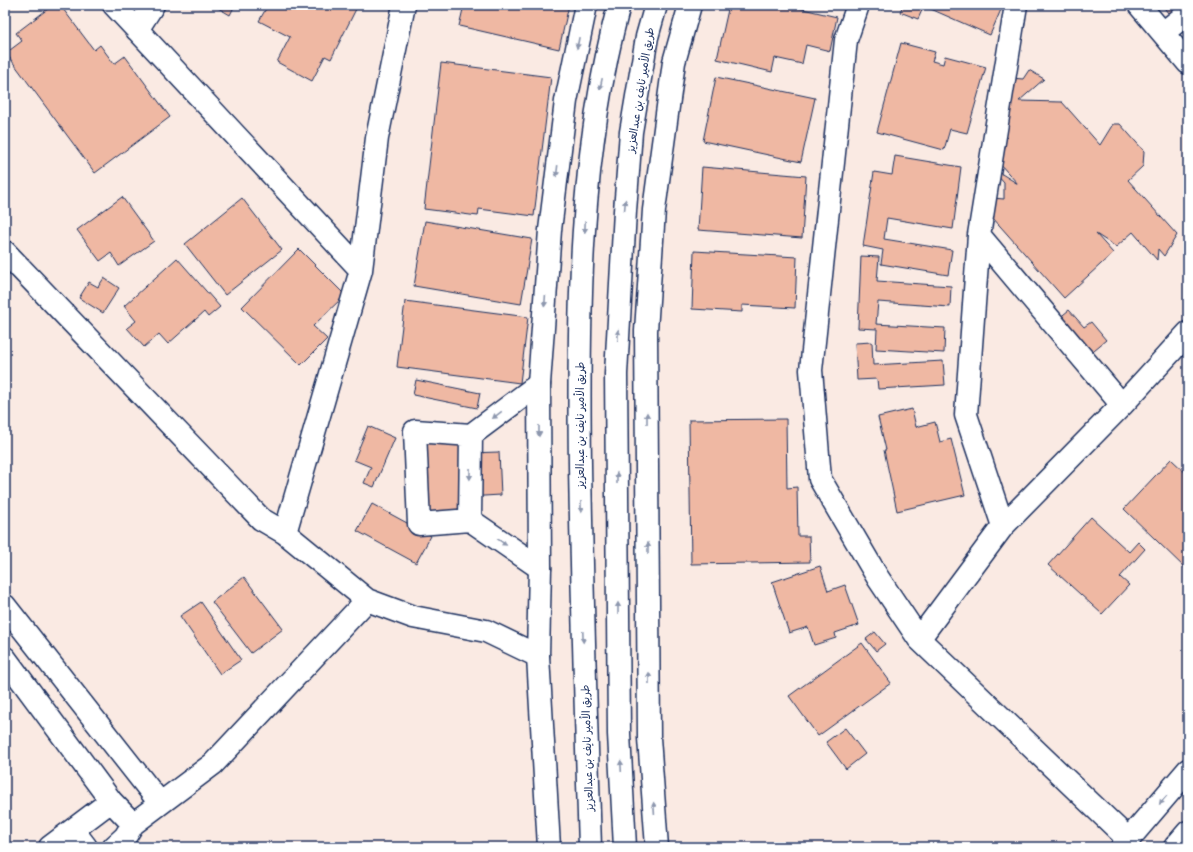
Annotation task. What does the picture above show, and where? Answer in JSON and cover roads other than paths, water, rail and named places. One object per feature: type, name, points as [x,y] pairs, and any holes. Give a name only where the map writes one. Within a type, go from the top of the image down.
[{"type":"street","points":[[114,5],[361,270]]},
{"type":"street","points":[[137,30],[153,5]]},
{"type":"street","points":[[285,533],[361,270],[378,138],[404,5]]},
{"type":"street","points":[[550,847],[538,656],[540,568],[539,384],[551,222],[566,101],[586,5]]},
{"type":"street","name":"طريق الأمير نايف بن عبدالعزيز","points":[[590,847],[582,614],[579,370],[586,191],[597,103],[618,5]]},
{"type":"street","name":"طريق الأمير نايف بن عبدالعزيز","points":[[625,847],[619,734],[616,374],[631,132],[647,37],[656,5]]},
{"type":"street","points":[[657,847],[649,738],[646,331],[654,210],[674,62],[690,5]]},
{"type":"street","points":[[858,5],[846,40],[812,370],[820,479],[878,578],[919,639],[1125,843],[1188,770]]},
{"type":"street","points":[[1003,526],[966,415],[979,234],[1016,5]]},
{"type":"street","points":[[1139,5],[1188,63]]},
{"type":"street","points":[[1163,33],[1188,13]]},
{"type":"street","points":[[979,234],[1122,405]]},
{"type":"street","points":[[5,252],[261,519],[285,533],[367,600],[413,617],[486,631],[538,656]]},
{"type":"street","points":[[919,639],[1003,526],[1122,405],[1188,332]]},
{"type":"street","points":[[539,384],[471,435],[415,431],[419,524],[470,520],[540,568]]},
{"type":"street","points":[[470,520],[471,435]]},
{"type":"street","points":[[114,847],[125,837],[134,824],[213,764],[367,600]]},
{"type":"street","points":[[5,606],[160,803]]},
{"type":"street","points":[[5,658],[111,801],[134,824]]},
{"type":"street","points":[[55,846],[80,839],[111,801]]},
{"type":"street","points":[[1175,847],[1188,832]]}]
